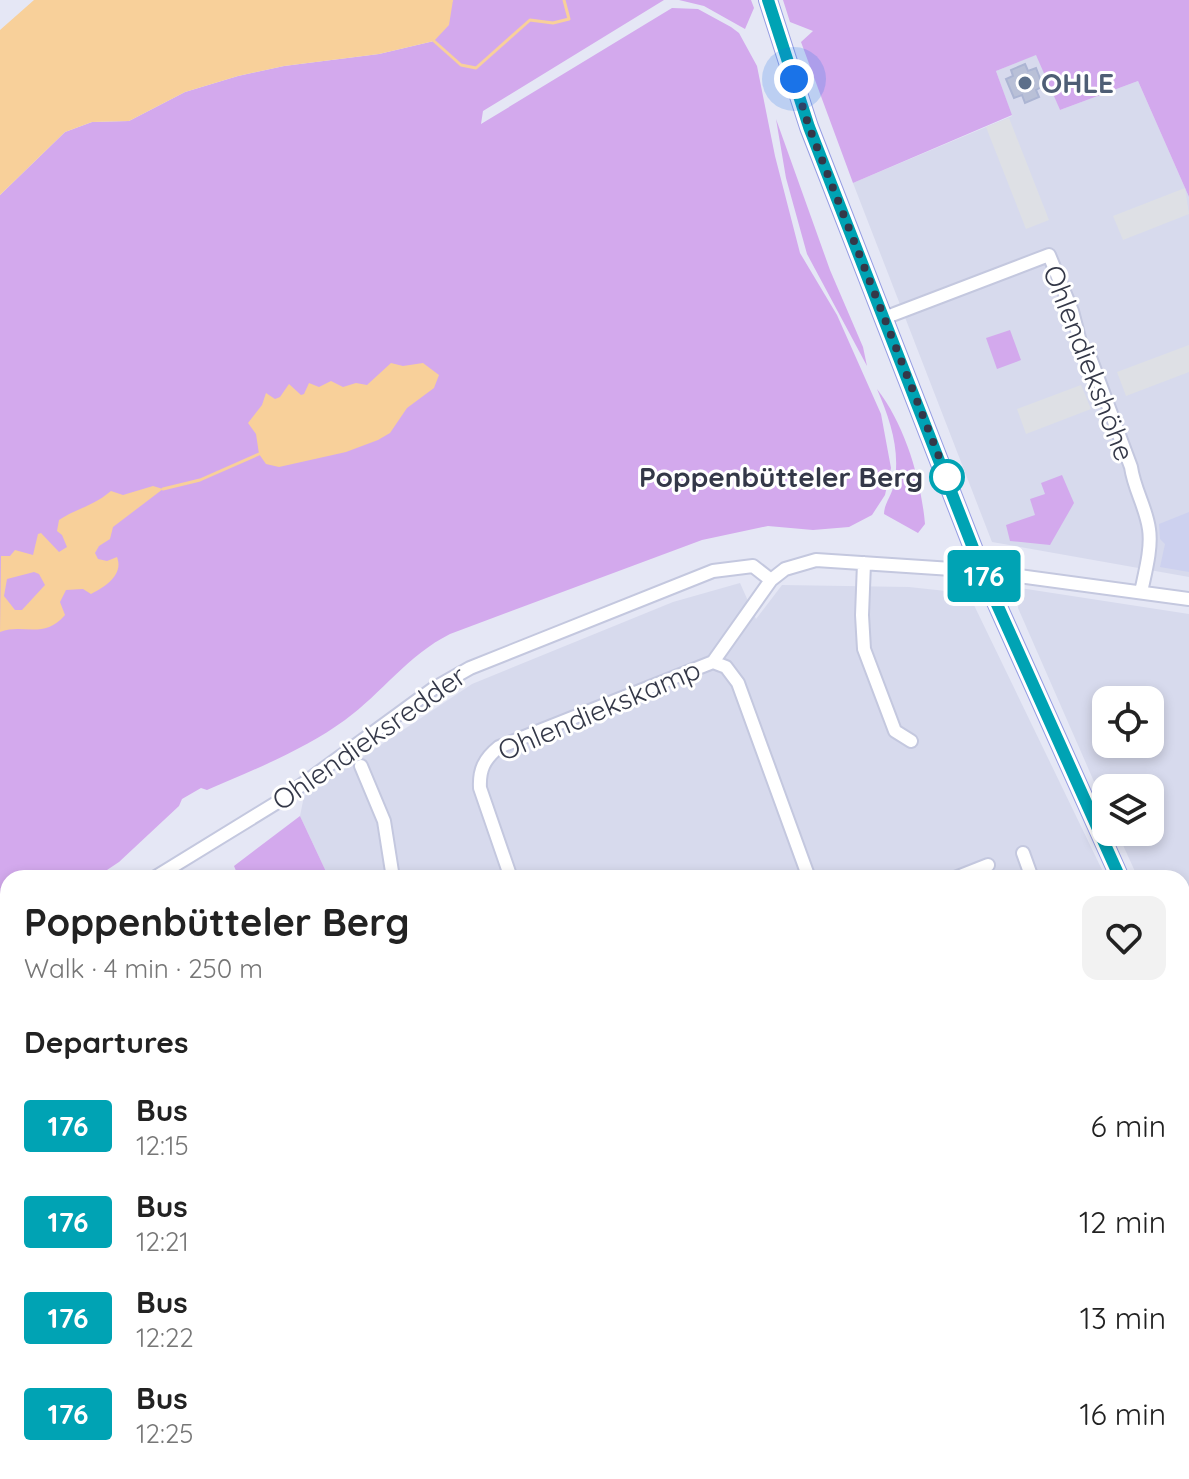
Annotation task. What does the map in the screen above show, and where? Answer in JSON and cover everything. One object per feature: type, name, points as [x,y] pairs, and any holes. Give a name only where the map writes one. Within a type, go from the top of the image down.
[{"type":"main road","points":[[768,0],[809,127],[982,571],[1116,870]]},
{"type":"street","name":"Ohlendiekshöhe","points":[[884,318],[1049,255],[1072,311],[1080,342],[1091,360],[1131,467],[1133,484],[1149,526],[1150,540],[1141,592]]},
{"type":"street","name":"Ohlendiekskamp","points":[[508,870],[480,788],[480,776],[489,755],[499,747],[713,662],[771,580],[785,569],[816,560],[982,571],[1189,599]]},
{"type":"street","points":[[864,563],[864,649],[895,731],[911,741]]},
{"type":"street","name":"Ohlendieksredder","points":[[167,870],[281,800],[433,689],[470,668],[713,571],[753,566],[771,580]]},
{"type":"street","points":[[713,662],[726,667],[738,683],[806,870]]},
{"type":"street","points":[[361,766],[384,821],[392,870]]},
{"type":"street","points":[[1023,853],[1029,870]]},
{"type":"street","points":[[975,870],[988,865]]},
{"type":"shaded area","points":[[34,0],[453,0],[449,25],[434,41],[379,54],[284,66],[238,76],[185,92],[129,121],[92,122],[65,132],[0,195],[0,30]]},
{"type":"shaded area","points":[[453,0],[664,0],[483,111],[481,124],[672,8],[698,9],[739,33],[757,66],[775,156],[800,253],[837,315],[881,414],[891,468],[885,495],[872,515],[849,527],[813,530],[768,526],[702,540],[450,634],[421,652],[345,720],[313,741],[182,799],[179,806],[107,870],[0,870],[0,195],[65,132],[92,122],[129,121],[185,92],[238,76],[284,66],[379,54],[434,41]]},
{"type":"shaded area","points":[[679,0],[751,0],[754,8],[745,29],[704,6]]},
{"type":"shaded area","points":[[783,0],[1189,0],[1189,197],[1138,81],[1060,110],[1036,55],[996,71],[1012,115],[853,183],[801,42],[813,31],[790,22]]},
{"type":"shaded area","points":[[1037,54],[1060,110],[1138,81],[1189,197],[1189,577],[992,542],[853,183],[1012,116],[996,71]]},
{"type":"shaded area","points":[[1009,118],[1049,220],[1026,229],[986,127]]},
{"type":"shaded area","points":[[776,119],[830,270],[863,347],[867,366],[807,254],[786,178]]},
{"type":"shaded area","points":[[1185,188],[1189,214],[1123,240],[1113,216]]},
{"type":"shaded area","points":[[1010,330],[1021,360],[997,369],[986,338]]},
{"type":"shaded area","points":[[1189,345],[1189,372],[1126,396],[1117,372]]},
{"type":"shaded area","points":[[391,363],[403,366],[423,363],[439,375],[434,388],[407,408],[390,433],[346,452],[279,467],[266,464],[259,454],[256,434],[248,423],[262,405],[266,393],[275,399],[289,384],[301,395],[309,383],[319,387],[331,381],[343,387],[356,383],[367,385]]},
{"type":"shaded area","points":[[1081,385],[1091,409],[1026,434],[1017,409]]},
{"type":"shaded area","points":[[877,389],[896,419],[910,453],[925,524],[918,533],[884,514],[894,484],[896,460],[890,424]]},
{"type":"shaded area","points":[[1062,475],[1074,503],[1050,545],[1010,541],[1006,525],[1035,515],[1030,499],[1045,494],[1041,483]]},
{"type":"shaded area","points":[[153,486],[163,489],[113,527],[110,539],[95,553],[98,559],[107,561],[117,557],[118,569],[112,580],[91,594],[83,589],[66,590],[60,602],[65,615],[49,627],[0,632],[1,556],[10,556],[15,550],[33,555],[38,534],[41,533],[59,552],[67,547],[57,531],[59,520],[111,491],[123,495]],"holes":[[[34,572],[39,574],[45,585],[22,610],[15,610],[4,596],[7,579]]]},
{"type":"shaded area","points":[[1189,512],[1189,572],[1160,567],[1165,544],[1160,539],[1159,524]]},
{"type":"shaded area","points":[[740,583],[756,619],[782,585],[909,587],[946,591],[972,601],[1102,870],[325,870],[300,816],[304,796],[472,684],[673,602]]},
{"type":"shaded area","points":[[1020,588],[1189,614],[1189,870],[1134,870],[1123,846],[1164,846],[1164,774],[1092,774],[1092,777],[1018,608]]},
{"type":"shaded area","points":[[300,816],[325,870],[236,870],[234,866]]},
{"type":"building","name":"OHLE","points":[[1025,64],[1028,71],[1036,68],[1043,86],[1036,90],[1039,97],[1025,103],[1022,95],[1014,98],[1006,79],[1013,76],[1011,70]]},
{"type":"waterway","points":[[434,41],[461,65],[476,68],[530,20],[553,23],[569,19],[564,0]]},
{"type":"waterway","points":[[163,489],[200,480],[259,454]]},
{"type":"bus line","name":"176","points":[[768,0],[809,127],[982,571],[1116,870]]},
{"type":"place","name":"OHLE","points":[[1025,83]]},
{"type":"place","name":"Poppenbütteler Berg","points":[[947,477]]},
{"type":"route","points":[[794,79],[809,127],[947,477]]}]
